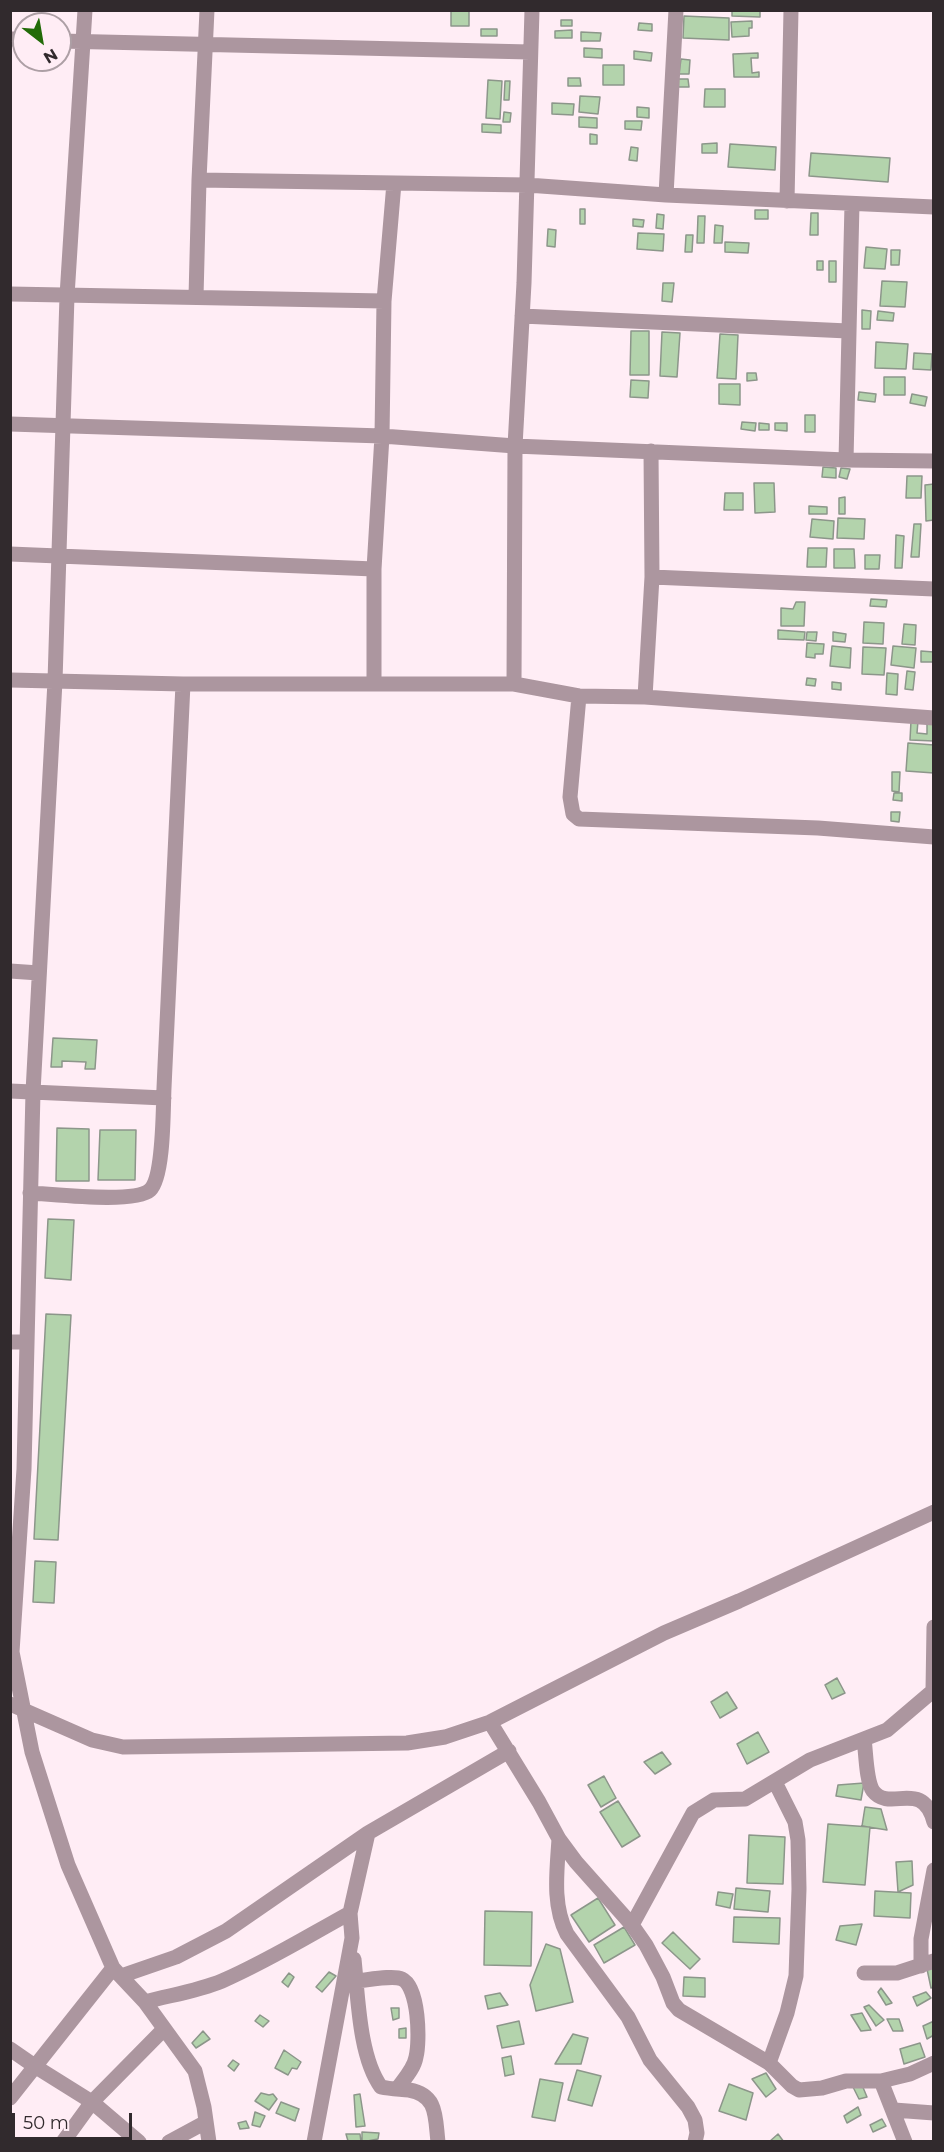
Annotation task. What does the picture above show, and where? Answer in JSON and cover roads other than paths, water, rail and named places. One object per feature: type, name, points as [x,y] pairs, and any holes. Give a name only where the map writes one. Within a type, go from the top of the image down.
[{"type":"street","points":[[85,10],[68,296],[55,681],[33,1092],[27,1342],[17,1469],[12,1652],[17,1706],[69,1865],[117,1972],[146,2002],[195,2071],[209,2141],[222,2142]]},
{"type":"street","points":[[196,297],[207,10]]},
{"type":"street","points":[[514,684],[515,446],[522,316],[532,10]]},
{"type":"street","points":[[666,195],[676,10]]},
{"type":"street","points":[[787,201],[791,10]]},
{"type":"street","points":[[72,42],[530,52]]},
{"type":"street","points":[[199,180],[527,185],[666,195],[933,207]]},
{"type":"street","points":[[374,683],[374,569],[382,436],[384,301],[394,183]]},
{"type":"street","points":[[846,460],[852,204]]},
{"type":"street","points":[[10,294],[384,301]]},
{"type":"street","points":[[522,316],[848,331]]},
{"type":"street","points":[[10,424],[382,436],[515,446],[846,460],[933,461]]},
{"type":"street","points":[[645,697],[652,577],[651,451]]},
{"type":"street","points":[[10,554],[374,569]]},
{"type":"street","points":[[652,577],[933,589]]},
{"type":"street","points":[[10,680],[183,684],[514,684],[579,696],[645,697],[933,718]]},
{"type":"street","points":[[30,1193],[128,1198],[150,1191],[157,1182],[164,1098],[183,684]]},
{"type":"street","points":[[579,696],[570,797],[573,814],[579,819],[818,828],[933,837]]},
{"type":"street","points":[[10,971],[39,973]]},
{"type":"street","points":[[10,1091],[164,1098]]},
{"type":"street","points":[[10,1342],[27,1342]]},
{"type":"street","points":[[17,1706],[92,1740],[123,1748],[407,1743],[445,1737],[490,1722],[664,1633],[933,1512]]},
{"type":"street","points":[[632,1925],[693,1813],[714,1800],[745,1799],[810,1760],[887,1730],[933,1690],[933,1628]]},
{"type":"street","points":[[490,1722],[559,1839],[576,1862],[632,1925],[657,1963],[668,1993],[679,2010],[769,2063],[799,2090],[822,2088],[846,2081],[881,2081],[910,2074],[933,2062]]},
{"type":"street","points":[[864,1739],[873,1791],[888,1798],[913,1797],[924,1803],[933,1822]]},
{"type":"street","points":[[10,2098],[117,1972],[176,1957],[226,1931],[368,1833],[509,1751]]},
{"type":"street","points":[[769,2063],[788,2013],[796,1976],[799,1889],[798,1840],[795,1822],[774,1782]]},
{"type":"street","points":[[368,1833],[350,1913],[364,2043],[374,2074],[381,2087],[419,2092],[430,2100],[438,2142]]},
{"type":"street","points":[[559,1839],[556,1895],[562,1925],[628,2017],[650,2060],[688,2107],[695,2120],[697,2133],[695,2142]]},
{"type":"street","points":[[864,1973],[897,1973],[927,1964],[921,1938],[933,1870]]},
{"type":"street","points":[[146,2002],[222,1981],[350,1913]]},
{"type":"street","points":[[314,2142],[352,1938]]},
{"type":"street","points":[[356,1981],[397,1977],[410,1985],[414,1994],[418,2041],[416,2058],[397,2089]]},
{"type":"street","points":[[63,2142],[92,2102],[164,2029]]},
{"type":"street","points":[[10,2049],[92,2102],[139,2142]]},
{"type":"street","points":[[881,2081],[905,2142]]},
{"type":"street","points":[[894,2110],[933,2113]]},
{"type":"street","points":[[169,2142],[206,2122]]}]
